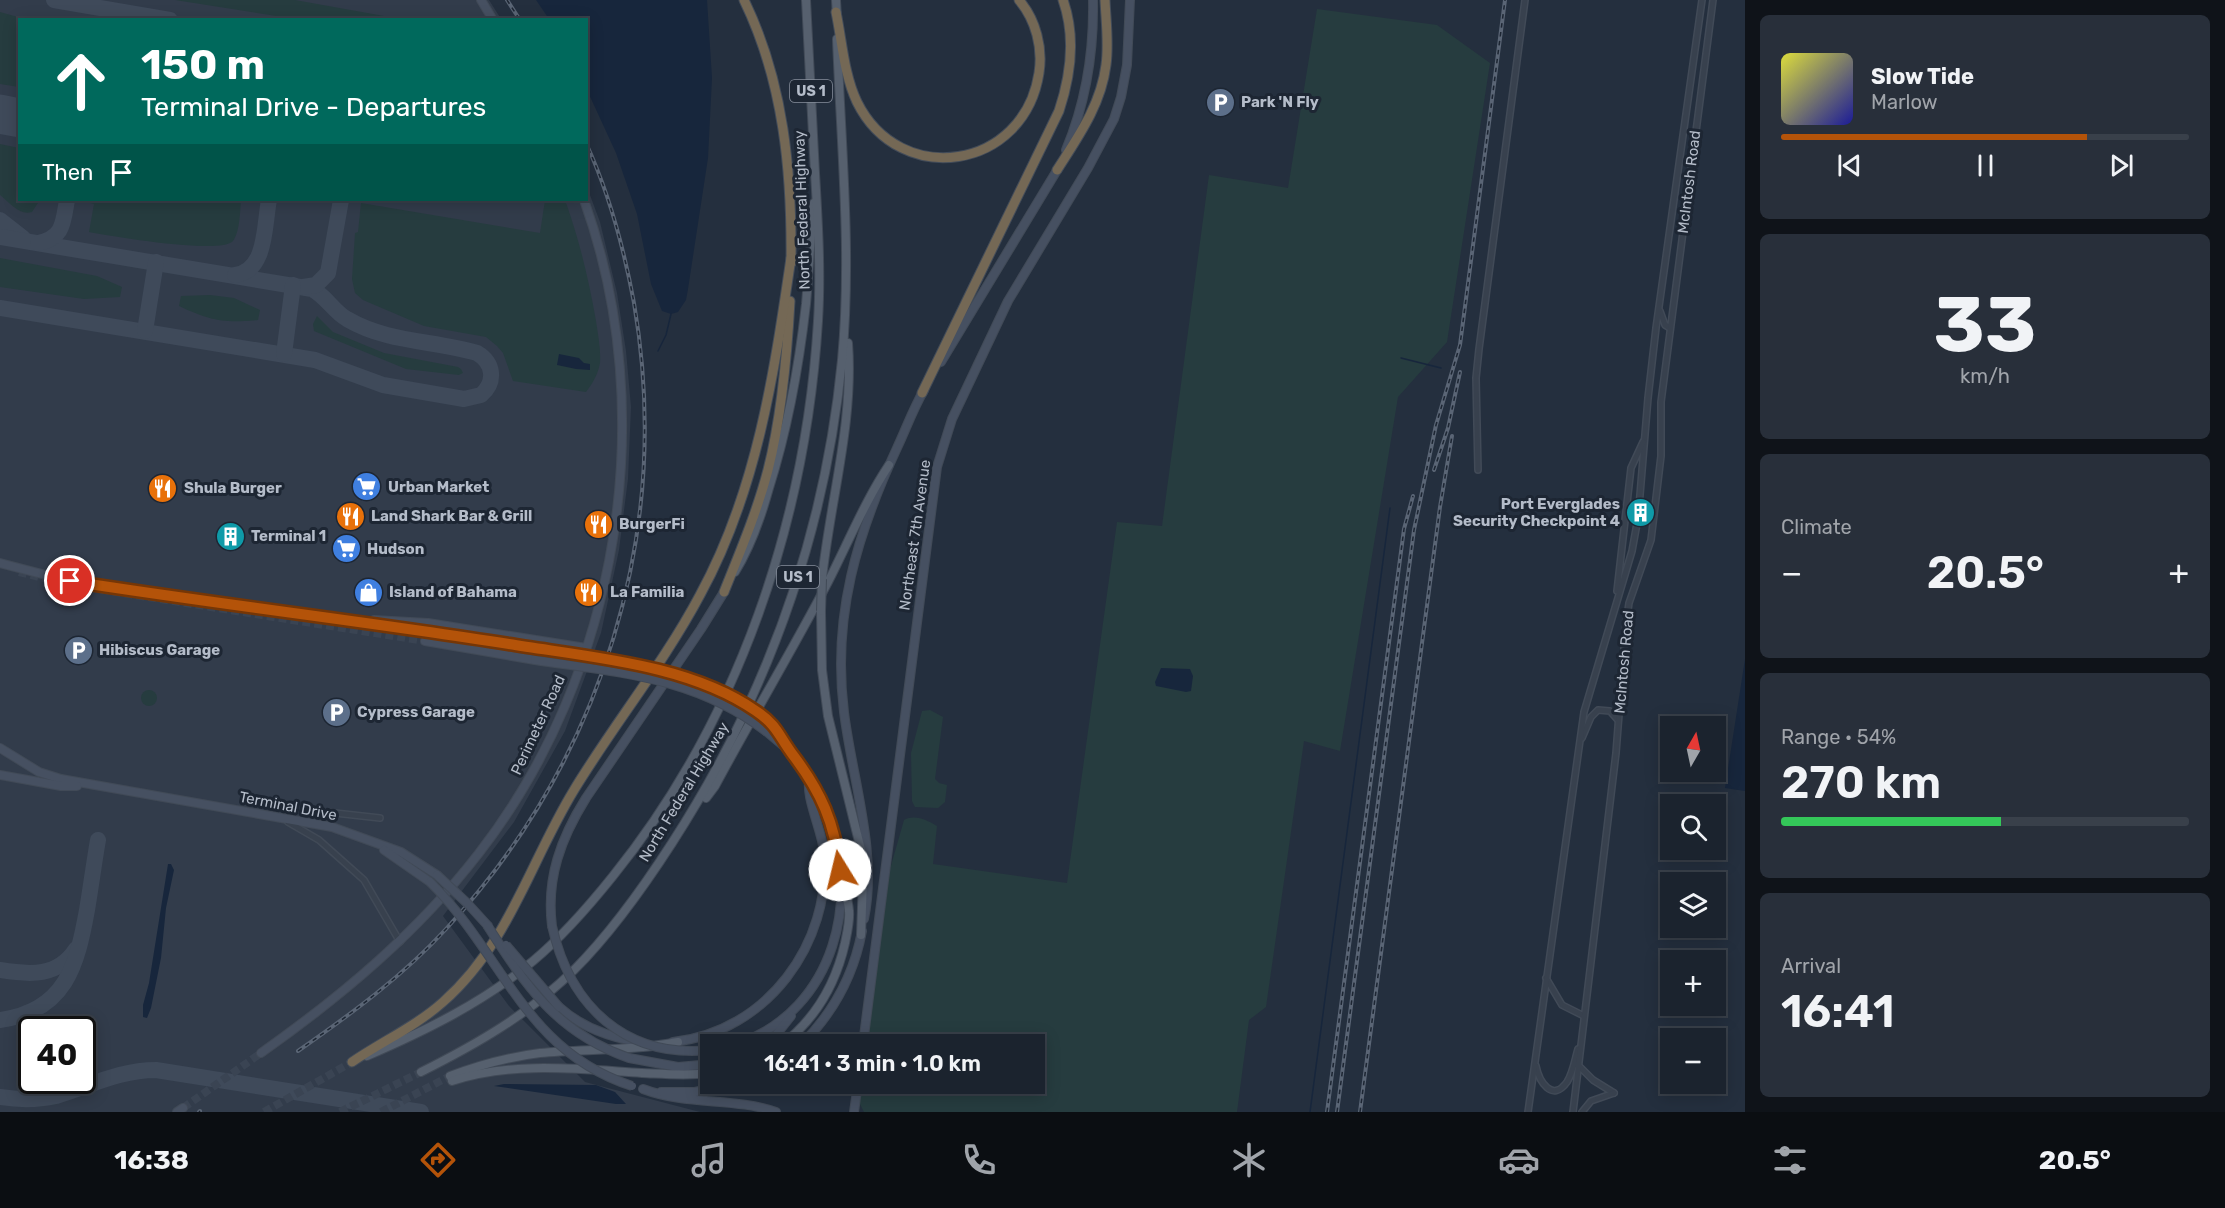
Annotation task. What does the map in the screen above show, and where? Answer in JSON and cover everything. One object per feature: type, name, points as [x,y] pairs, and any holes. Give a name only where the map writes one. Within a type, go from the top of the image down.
[{"type":"highway","points":[[723,592],[751,523],[772,451],[787,344],[791,258],[788,169],[779,101],[768,57],[744,0]]},
{"type":"highway","points":[[836,12],[851,84],[865,117],[890,141],[904,149],[922,155],[957,157],[972,154],[1003,138],[1015,128],[1033,97],[1038,80],[1040,50],[1031,18],[1019,0]]},
{"type":"highway","points":[[922,393],[1059,111],[1068,80],[1071,58],[1071,37],[1063,0]]},
{"type":"highway","points":[[1057,170],[1087,123],[1101,89],[1107,57],[1105,0]]},
{"type":"highway","points":[[352,1062],[433,1011],[461,985],[486,956],[509,918],[548,835],[574,790],[670,647],[701,593],[732,525],[756,448],[772,383],[791,258]]},
{"type":"main road","name":"North Federal Highway","points":[[352,1062],[467,1007],[500,986],[540,955],[592,902],[659,815],[692,759],[724,696],[748,641],[780,547],[798,473],[813,388],[818,322],[819,227],[806,0]]},
{"type":"main road","name":"North Federal Highway","points":[[421,1072],[505,1026],[573,971],[629,905],[686,821],[738,729],[775,644],[797,583],[818,509],[831,444],[841,368],[845,313],[846,226],[836,0]]},
{"type":"main road","points":[[723,592],[745,556],[754,535],[785,431],[803,324],[816,182]]},
{"type":"main road","points":[[845,313],[849,362],[846,410],[822,579],[820,611],[822,670],[828,716],[861,850],[863,879],[861,935]]},
{"type":"main road","points":[[686,821],[715,786],[828,581],[874,487],[889,465]]},
{"type":"main road","points":[[795,1034],[818,1008],[837,970],[846,937],[849,912],[840,870]]},
{"type":"main road","points":[[678,1042],[526,1055],[488,1063],[451,1079],[484,1072],[528,1067],[678,1075],[700,1074]]},
{"type":"street","points":[[481,0],[492,18]]},
{"type":"street","points":[[811,1034],[822,1022],[839,996],[850,971],[867,907],[867,864],[844,711],[841,646],[845,603],[854,560],[867,519],[922,393],[1057,170],[1076,125],[1085,88],[1093,30],[1093,0]]},
{"type":"street","name":"Northeast 7th Avenue","points":[[863,1034],[937,467],[952,419],[1008,301],[1088,168],[1114,119],[1127,64],[1130,0]]},
{"type":"street","points":[[1478,470],[1476,378],[1525,0]]},
{"type":"street","name":"McIntosh Road","points":[[1639,507],[1659,306],[1702,0]]},
{"type":"street","name":"McIntosh Road","points":[[1573,1112],[1618,721],[1628,614],[1651,540],[1661,456],[1661,402],[1713,0]]},
{"type":"street","name":"Perimeter Road","points":[[261,1053],[341,994],[400,942],[452,886],[506,815],[534,769],[560,715],[586,648],[602,591],[614,525],[620,470],[621,420],[619,365],[613,315],[601,258],[584,201]]},
{"type":"street","points":[[1659,306],[1665,325],[1670,328]]},
{"type":"street","name":"McIntosh Road","points":[[1616,603],[1631,468],[1645,438]]},
{"type":"street","name":"McIntosh Road","points":[[1528,1112],[1584,711],[1632,551],[1638,518]]},
{"type":"street","points":[[0,562],[65,580],[355,620],[560,652],[661,671],[695,680],[720,690],[753,709],[775,726],[810,777],[830,818],[840,870],[839,912],[830,955],[812,990],[784,1026],[774,1034]]},
{"type":"street","points":[[700,1050],[676,1051],[645,1044],[628,1037],[603,1019],[581,996],[569,978],[557,948],[552,926],[550,886],[566,835],[586,798],[701,629],[723,592]]},
{"type":"street","points":[[355,620],[428,623],[586,648]]},
{"type":"street","points":[[425,641],[670,682],[717,699],[767,732],[792,753]]},
{"type":"street","points":[[1580,743],[1592,717],[1598,710],[1610,711],[1618,721]]},
{"type":"street","points":[[0,748],[39,772],[90,785]]},
{"type":"street","points":[[0,775],[61,786],[90,785]]},
{"type":"street","points":[[487,925],[559,1007],[586,1026],[610,1036],[652,1043],[678,1042],[725,1027],[749,1013],[781,986],[808,945],[821,908],[825,875],[821,832],[808,793],[810,777]]},
{"type":"street","name":"Terminal Drive","points":[[90,785],[332,827],[401,852],[437,875],[487,925]]},
{"type":"street","points":[[281,807],[380,818]]},
{"type":"street","points":[[279,817],[308,831],[353,868],[373,894],[400,942]]},
{"type":"street","points":[[369,842],[397,858],[430,882],[465,922],[512,992],[542,1029],[564,1050],[586,1066],[609,1078],[675,1099],[754,1107],[776,1112]]},
{"type":"street","points":[[487,925],[531,988],[555,1015],[593,1043],[629,1058],[678,1067],[700,1065]]},
{"type":"street","points":[[1546,977],[1562,1005],[1584,1016]]},
{"type":"street","points":[[758,1034],[774,1026],[799,1006]]},
{"type":"street","points":[[1534,1062],[1540,1082],[1544,1087],[1553,1090],[1563,1087],[1571,1075],[1582,1033]]},
{"type":"street","points":[[1578,1066],[1593,1080],[1614,1093],[1591,1101],[1582,1112]]},
{"type":"street","points":[[643,1089],[685,1093],[700,1091]]},
{"type":"street","points":[[854,1112],[856,1094]]},
{"type":"shaded area","points":[[0,0],[489,0],[500,18],[18,18],[18,201],[588,201],[588,190],[600,222],[617,293],[626,351],[631,407],[628,479],[619,550],[601,633],[565,731],[514,822],[443,916],[509,1006],[585,1082],[700,1112],[0,1112]]},
{"type":"shaded area","points":[[536,0],[707,0],[712,78],[708,158],[686,300],[678,312],[671,314],[662,311],[651,284],[637,214],[616,153],[588,92],[588,18],[548,18]]},
{"type":"shaded area","points":[[559,354],[579,358],[584,363],[590,364],[590,370],[557,365]]},
{"type":"shaded area","points":[[1745,659],[1745,791],[1725,788]]},
{"type":"shaded area","points":[[1161,668],[1190,669],[1193,676],[1191,691],[1156,686],[1155,682]]},
{"type":"shaded area","points":[[168,864],[171,864],[174,870],[166,908],[161,958],[147,1018],[143,1017],[143,1005],[149,983]]},
{"type":"shaded area","points":[[504,1084],[596,1085],[615,1092],[626,1104],[494,1086]]},
{"type":"green space","points":[[175,0],[295,0],[384,16],[421,18],[289,18]]},
{"type":"green space","points":[[1317,9],[1437,25],[1490,63],[1447,342],[1398,397],[1340,751],[1304,741],[1266,1007],[1249,1020],[1237,1112],[864,1112],[859,1102],[860,1094],[1045,1094],[1045,1034],[867,1034],[888,876],[904,820],[917,818],[937,826],[933,864],[1067,883],[1117,522],[1162,526],[1209,175],[1288,188]]},
{"type":"green space","points":[[0,12],[21,18],[18,18],[18,87],[0,84]]},
{"type":"green space","points":[[0,144],[18,148],[18,201],[39,201],[32,212],[28,213],[11,205],[0,195]]},
{"type":"green space","points":[[91,201],[241,201],[238,227],[233,241],[224,245],[209,246],[165,243],[89,232],[94,204],[90,203]]},
{"type":"green space","points":[[545,201],[565,201],[590,290],[599,342],[598,371],[586,392],[513,381],[503,353],[486,337],[424,326],[363,300],[355,293],[352,279],[355,233],[358,232],[361,203],[540,233]]},
{"type":"green space","points":[[0,258],[97,276],[122,287],[120,297],[84,299],[0,287]]},
{"type":"green space","points":[[210,295],[234,298],[260,310],[258,320],[217,320],[179,306],[181,296]]},
{"type":"green space","points":[[317,316],[333,332],[384,353],[458,367],[463,373],[459,375],[406,369],[314,331],[313,324]]},
{"type":"green space","points":[[146,690],[152,690],[157,698],[155,704],[146,706],[141,701],[141,695]]},
{"type":"green space","points":[[930,710],[943,717],[935,779],[947,785],[945,802],[938,808],[915,807],[912,801],[911,753],[922,711]]},
{"type":"waterway","points":[[658,351],[666,335],[671,314]]},
{"type":"waterway","points":[[1401,358],[1441,368]]},
{"type":"waterway","points":[[1310,1112],[1390,508]]},
{"type":"taxiway","points":[[54,0],[158,18]]},
{"type":"taxiway","points":[[38,243],[47,241],[58,233],[63,222],[67,201]]},
{"type":"taxiway","points":[[235,275],[245,272],[259,256],[269,201]]},
{"type":"taxiway","points":[[303,287],[316,285],[328,273],[341,201]]},
{"type":"taxiway","points":[[0,220],[23,238]]},
{"type":"taxiway","points":[[0,237],[312,289],[342,316],[378,333],[477,353],[490,367],[491,379],[481,395],[464,399],[383,385],[315,360],[0,308]]},
{"type":"taxiway","points":[[145,331],[156,262]]},
{"type":"taxiway","points":[[284,354],[293,285]]},
{"type":"taxiway","points":[[0,1020],[22,1015],[40,1007],[54,996],[64,982],[72,967],[83,930],[98,840]]},
{"type":"taxiway","points":[[0,970],[22,973],[42,972],[61,965],[76,949]]},
{"type":"taxiway","points":[[0,1097],[28,1099],[56,1096],[118,1076],[156,1070],[421,1112]]},
{"type":"runway","points":[[0,114],[18,118]]},
{"type":"tunnel","points":[[19,572],[72,585],[425,641]]},
{"type":"tunnel","points":[[183,1108],[261,1053]]},
{"type":"tunnel","points":[[264,1112],[352,1062]]},
{"type":"tunnel","points":[[340,1112],[421,1072]]},
{"type":"tunnel","points":[[381,1112],[450,1076]]},
{"type":"railway","points":[[507,0],[519,18]]},
{"type":"railway","points":[[1337,1112],[1414,530],[1436,425],[1460,345],[1505,0]]},
{"type":"railway","points":[[298,1051],[357,1009],[412,963],[446,929],[501,863],[547,792],[585,716],[613,638],[633,556],[643,473],[644,388],[634,303],[626,262],[609,201],[588,148]]},
{"type":"railway","points":[[1434,470],[1448,428],[1460,372]]},
{"type":"railway","points":[[1360,1112],[1440,507],[1452,436]]},
{"type":"railway","points":[[1327,1112],[1404,529],[1413,496]]},
{"type":"place","name":"Park 'N Fly","points":[[1220,102]]},
{"type":"place","name":"Urban Market","points":[[367,487]]},
{"type":"place","name":"Shula Burger","points":[[163,488]]},
{"type":"place","name":"Port Everglades Security Checkpoint 4","points":[[1641,513]]},
{"type":"place","name":"Land Shark Bar & Grill","points":[[350,516]]},
{"type":"place","name":"BurgerFi","points":[[598,524]]},
{"type":"place","name":"Terminal 1","points":[[230,536]]},
{"type":"place","name":"Hudson","points":[[346,549]]},
{"type":"place","name":"Island of Bahama","points":[[368,592]]},
{"type":"place","name":"La Familia","points":[[589,592]]},
{"type":"place","name":"Hibiscus Garage","points":[[78,650]]},
{"type":"place","name":"Cypress Garage","points":[[336,712]]},
{"type":"route","points":[[70,581],[272,611],[355,620],[380,626],[560,652],[624,663],[695,680],[743,703],[775,726],[817,788],[833,828],[840,870]]}]
